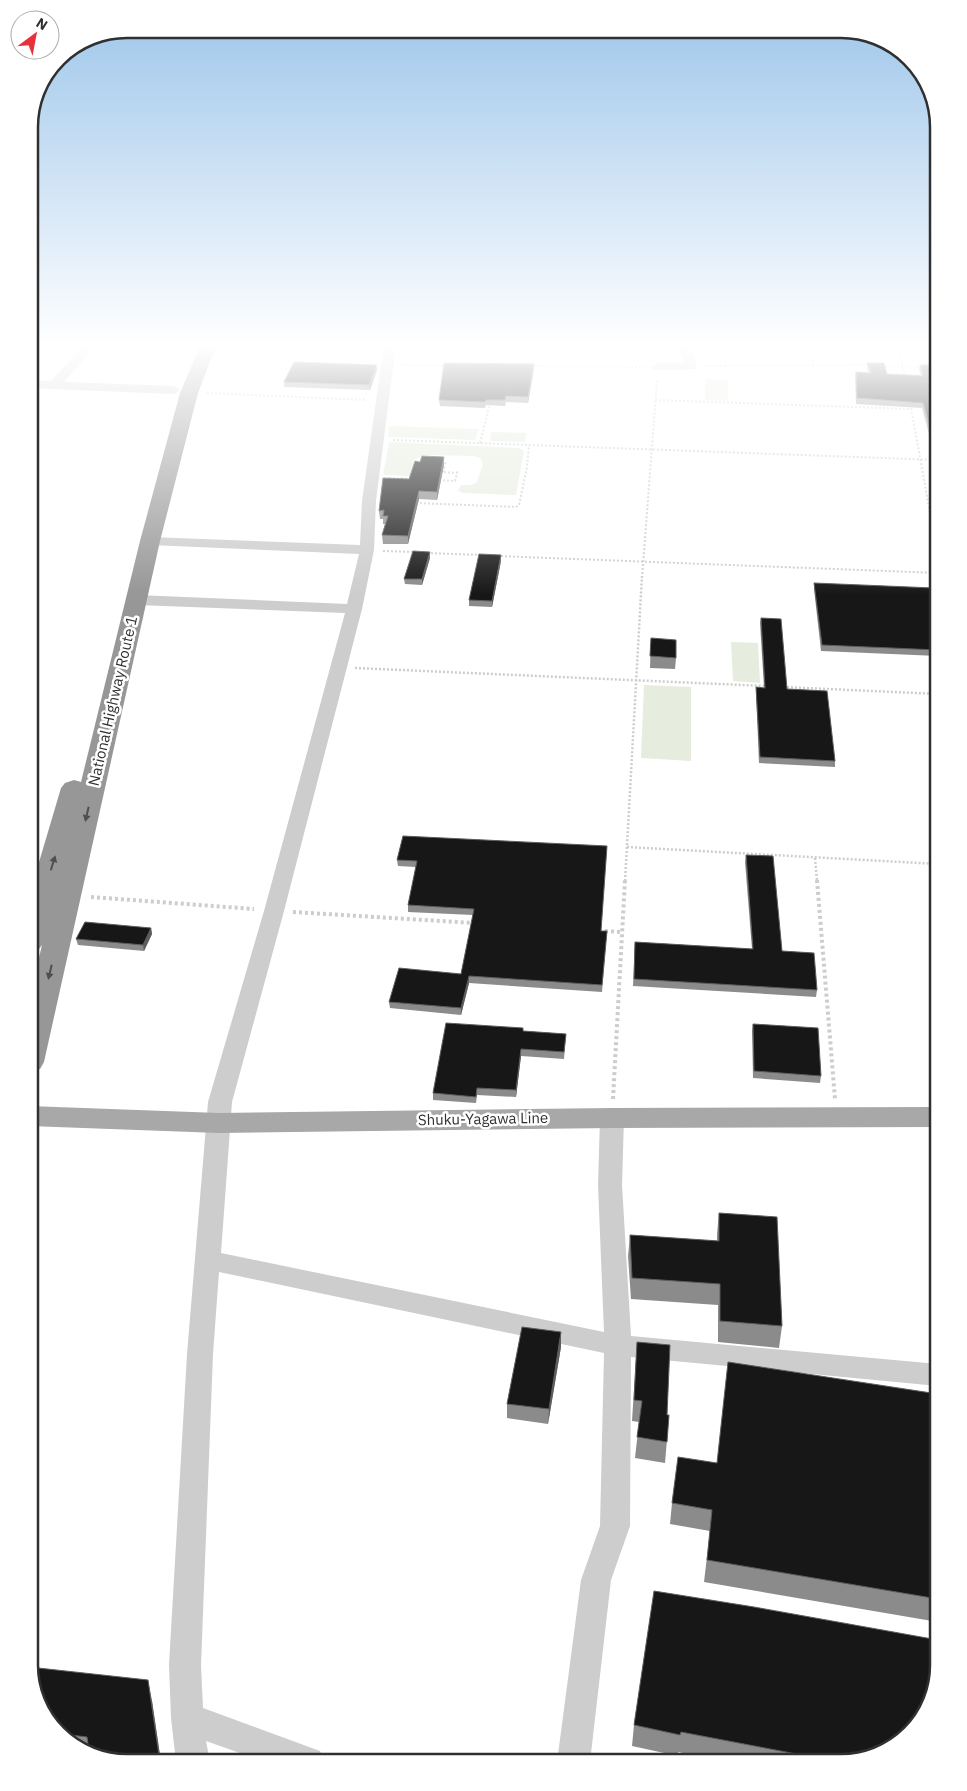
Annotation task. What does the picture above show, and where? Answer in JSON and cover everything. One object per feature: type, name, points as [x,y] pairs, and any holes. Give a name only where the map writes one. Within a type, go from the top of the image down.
[{"type":"highway","name":"National Highway Route 1","points":[[38,913],[66,819],[172,428]]},
{"type":"highway","name":"National Highway Route 1","points":[[38,1024],[137,600],[174,428]]},
{"type":"main road","name":"Shuku-Yagawa Line","points":[[38,1116],[219,1123],[612,1118],[930,1117]]},
{"type":"street","points":[[192,1753],[187,1718],[184,1665],[200,1354],[220,1102],[274,911],[337,667],[354,609],[367,550],[369,501],[378,428]]},
{"type":"street","points":[[150,541],[367,550]]},
{"type":"street","points":[[137,600],[354,609]]},
{"type":"street","points":[[574,1754],[596,1580],[615,1526],[618,1345],[610,1185],[612,1118]]},
{"type":"street","points":[[208,1260],[618,1345],[930,1374]]},
{"type":"street","points":[[187,1718],[284,1753]]},
{"type":"path","points":[[480,443],[484,428]]},
{"type":"path","points":[[612,1118],[621,932],[653,428]]},
{"type":"path","points":[[914,428],[930,516]]},
{"type":"path","points":[[377,439],[930,460]]},
{"type":"path","points":[[408,502],[516,507],[519,505],[527,467],[528,445]]},
{"type":"path","points":[[443,472],[446,461]]},
{"type":"path","points":[[437,472],[458,472],[455,481],[437,480]]},
{"type":"path","points":[[383,478],[410,479]]},
{"type":"path","points":[[367,550],[416,552]]},
{"type":"path","points":[[426,553],[485,555]]},
{"type":"path","points":[[495,555],[930,573]]},
{"type":"path","points":[[337,667],[773,686]]},
{"type":"path","points":[[783,687],[930,694]]},
{"type":"path","points":[[627,847],[930,864]]},
{"type":"path","points":[[815,858],[836,1117]]},
{"type":"path","points":[[68,896],[482,924]]},
{"type":"path","points":[[601,931],[621,932]]},
{"type":"green space","points":[[389,428],[479,429],[475,440],[388,437]]},
{"type":"green space","points":[[491,432],[526,433],[525,442],[490,441]]},
{"type":"green space","points":[[389,442],[519,448],[524,451],[516,495],[464,493],[458,491],[461,485],[472,485],[477,482],[483,464],[480,458],[473,456],[424,455],[414,460],[410,476],[383,475]]},
{"type":"green space","points":[[731,642],[758,643],[760,683],[733,681]]},
{"type":"green space","points":[[644,685],[691,687],[691,761],[641,758]]},
{"type":"building","points":[[422,456],[444,457],[437,492],[419,491],[408,536],[382,535],[388,516],[383,516],[384,510],[379,511],[383,478],[409,479],[415,461],[420,462]]},
{"type":"building","points":[[413,551],[430,552],[422,579],[404,579]]},
{"type":"building","points":[[479,554],[501,555],[492,601],[469,600]]},
{"type":"building","points":[[814,583],[930,588],[930,650],[822,645]]},
{"type":"building","points":[[761,618],[781,619],[787,689],[827,691],[835,761],[760,757],[756,687],[765,688]]},
{"type":"building","points":[[651,638],[676,640],[676,658],[650,656]]},
{"type":"building","points":[[403,836],[607,846],[601,931],[607,931],[602,985],[469,976],[461,1008],[389,1002],[399,968],[461,974],[474,909],[408,905],[417,861],[397,860]]},
{"type":"building","points":[[746,855],[773,856],[782,951],[814,953],[817,990],[634,979],[635,942],[753,949]]},
{"type":"building","points":[[85,922],[151,928],[143,945],[76,939]]},
{"type":"building","points":[[446,1023],[523,1028],[523,1031],[566,1034],[564,1052],[521,1049],[516,1090],[477,1088],[476,1097],[433,1093]]},
{"type":"building","points":[[753,1024],[818,1028],[821,1076],[754,1071]]},
{"type":"building","points":[[719,1213],[777,1217],[782,1326],[720,1321],[720,1284],[632,1278],[630,1235],[719,1241]]},
{"type":"building","points":[[522,1327],[561,1332],[549,1409],[507,1404]]},
{"type":"building","points":[[637,1342],[670,1345],[667,1442],[637,1437],[642,1401],[634,1400]]},
{"type":"building","points":[[728,1362],[930,1393],[930,1598],[707,1560],[712,1510],[672,1503],[678,1457],[717,1463]]},
{"type":"building","points":[[654,1591],[930,1639],[929,1676],[918,1709],[895,1735],[885,1742],[858,1752],[796,1754],[681,1732],[680,1735],[634,1725]]},
{"type":"building","points":[[38,1668],[148,1680],[159,1753],[109,1752],[88,1744],[87,1737],[72,1735],[56,1719],[44,1698],[39,1682]]}]
